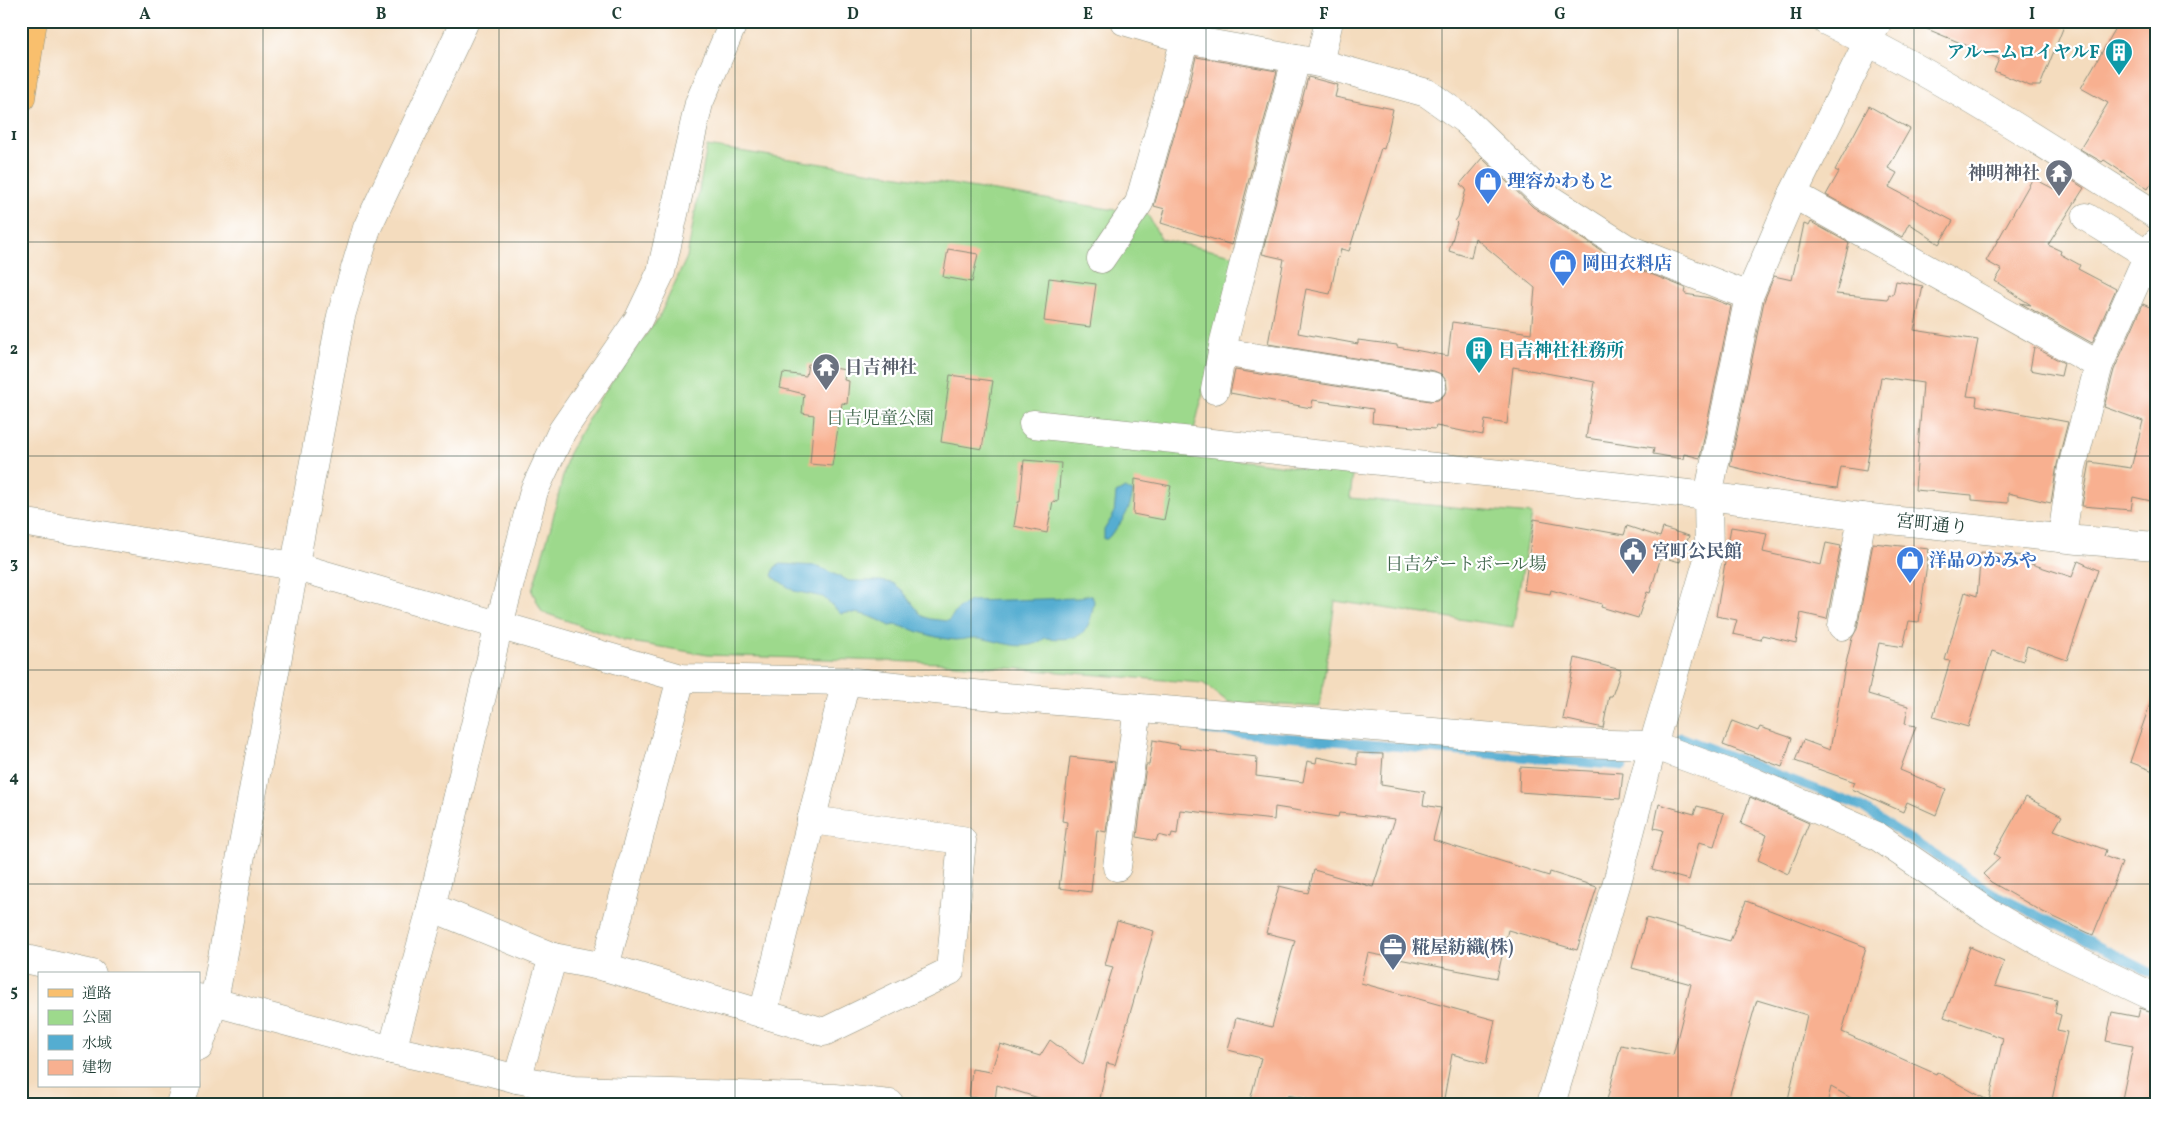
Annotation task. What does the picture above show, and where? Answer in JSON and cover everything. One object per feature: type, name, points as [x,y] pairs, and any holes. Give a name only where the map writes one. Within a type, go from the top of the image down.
[{"type":"main road","points":[[21,98],[33,21]]},
{"type":"street","points":[[200,1041],[206,1000],[294,566],[342,316],[367,228],[465,21]]},
{"type":"street","points":[[392,1050],[431,907],[499,625],[534,491],[562,430],[638,320],[661,272],[699,103],[734,21]]},
{"type":"street","points":[[1124,21],[1185,39],[1307,61],[1427,93],[1466,120],[1542,194],[1626,248],[1749,296]]},
{"type":"street","points":[[1215,390],[1222,352],[1307,61],[1329,21]]},
{"type":"street","points":[[1826,21],[1873,31],[1962,94],[2156,215]]},
{"type":"street","points":[[1550,1104],[1620,875],[1653,745],[1709,556],[1708,496],[1749,296],[1793,194],[1873,31]]},
{"type":"street","points":[[1101,259],[1139,203],[1185,39]]},
{"type":"street","points":[[1793,194],[2099,365]]},
{"type":"street","points":[[2062,537],[2072,467],[2099,365],[2152,249],[2086,216]]},
{"type":"street","points":[[1222,352],[1432,386]]},
{"type":"street","name":"宮町通り","points":[[1032,424],[1708,496],[1862,517],[2156,546]]},
{"type":"street","points":[[1842,626],[1862,517]]},
{"type":"street","points":[[21,522],[294,566],[681,678],[846,681],[994,696],[1568,744],[1653,745],[1754,782],[1876,836],[1991,914],[2047,946],[2156,998]]},
{"type":"street","points":[[605,967],[681,678]]},
{"type":"street","points":[[763,1014],[846,681]]},
{"type":"street","points":[[1117,867],[1138,708]]},
{"type":"street","points":[[431,907],[554,957],[605,967],[824,1032],[950,971],[962,840],[811,820]]},
{"type":"street","points":[[517,1080],[554,957]]},
{"type":"street","points":[[21,958],[83,972]]},
{"type":"street","points":[[206,1000],[392,1050],[487,1071],[517,1080],[573,1090],[834,1098],[890,1104]]},
{"type":"street","points":[[180,1104],[185,1088]]},
{"type":"green space","name":"日吉児童公園","points":[[707,146],[1148,215],[1161,239],[1237,256],[1188,454],[1353,474],[1350,498],[1532,514],[1513,627],[1335,601],[1320,707],[1228,702],[1203,683],[942,663],[708,655],[625,641],[542,612],[532,591],[551,526],[568,455],[598,401],[659,317],[687,257]]},
{"type":"water","points":[[1125,488],[1133,492],[1127,512],[1117,528],[1107,539],[1104,539],[1104,530],[1114,514],[1116,493]]},
{"type":"water","points":[[781,564],[817,566],[849,581],[893,583],[902,590],[922,616],[930,619],[948,621],[959,608],[970,601],[1079,598],[1087,595],[1092,596],[1094,601],[1086,629],[1075,637],[1067,639],[1045,638],[1037,643],[1021,646],[979,638],[956,640],[933,636],[896,625],[890,626],[860,614],[841,614],[823,597],[794,591],[772,576],[775,567]]},
{"type":"building","points":[[1908,21],[2066,21],[2040,86],[2030,86],[1994,71],[1999,59]]},
{"type":"building","points":[[2120,21],[2156,21],[2156,176],[2148,189],[2104,160],[2102,162],[2080,149],[2108,103],[2081,88]]},
{"type":"building","points":[[1196,57],[1277,71],[1232,245],[1161,223],[1165,209],[1154,206]]},
{"type":"building","points":[[1308,77],[1338,85],[1335,97],[1393,109],[1384,149],[1381,148],[1349,251],[1341,249],[1330,294],[1306,289],[1298,333],[1358,344],[1358,340],[1397,345],[1397,347],[1448,356],[1452,322],[1531,333],[1535,288],[1475,238],[1471,258],[1449,251],[1457,223],[1455,221],[1458,217],[1466,189],[1460,184],[1482,158],[1533,207],[1618,261],[1686,288],[1685,294],[1710,298],[1731,306],[1700,458],[1684,454],[1683,459],[1653,454],[1654,448],[1586,438],[1595,382],[1513,367],[1507,424],[1485,420],[1483,435],[1436,426],[1435,429],[1372,423],[1373,409],[1313,400],[1311,408],[1230,393],[1235,370],[1430,401],[1438,400],[1447,389],[1446,380],[1441,374],[1434,371],[1268,344],[1284,259],[1262,254]]},
{"type":"building","points":[[1869,106],[1910,129],[1888,168],[1897,173],[1889,187],[1953,221],[1939,244],[1909,223],[1902,237],[1826,195],[1839,172],[1835,170]]},
{"type":"building","points":[[2064,175],[2084,188],[2048,245],[2061,251],[2060,254],[2080,265],[2078,269],[2116,289],[2092,343],[2020,303],[2031,305],[1995,281],[2002,270],[1986,261],[2033,178],[2054,189]]},
{"type":"building","points":[[1811,222],[1849,243],[1836,294],[1888,299],[1889,294],[1893,295],[1896,281],[1923,286],[1914,330],[1978,340],[1967,396],[1977,397],[1976,405],[2068,422],[2057,465],[2051,503],[2008,493],[2008,503],[1972,500],[1972,495],[1915,490],[1923,383],[1881,377],[1866,471],[1841,467],[1837,488],[1793,482],[1730,466],[1764,301],[1774,276],[1792,280],[1804,224],[1809,226]]},
{"type":"building","points":[[948,249],[978,254],[972,282],[943,277]]},
{"type":"building","points":[[1049,278],[1096,284],[1090,327],[1044,321]]},
{"type":"building","points":[[2143,304],[2156,310],[2156,497],[2152,496],[2151,501],[2133,497],[2131,510],[2082,506],[2090,462],[2131,468],[2143,421],[2104,407],[2114,370]]},
{"type":"building","points":[[2034,347],[2064,363],[2061,376],[2030,370]]},
{"type":"building","points":[[808,364],[846,370],[844,380],[849,381],[847,404],[842,403],[832,466],[810,464],[814,415],[802,413],[804,394],[780,388],[783,373],[806,376]]},
{"type":"building","points":[[950,375],[993,381],[982,449],[941,442]]},
{"type":"building","points":[[1024,460],[1061,463],[1058,502],[1053,501],[1047,533],[1014,526],[1018,502],[1020,502]]},
{"type":"building","points":[[1135,479],[1171,486],[1164,520],[1133,514]]},
{"type":"building","points":[[1534,519],[1624,535],[1627,526],[1660,537],[1663,528],[1689,536],[1680,562],[1661,557],[1650,593],[1647,592],[1638,618],[1601,607],[1602,604],[1551,590],[1550,594],[1524,590]]},
{"type":"building","points":[[1731,527],[1767,533],[1763,552],[1821,565],[1826,543],[1841,546],[1827,619],[1801,613],[1796,643],[1762,635],[1761,640],[1733,634],[1737,620],[1716,616]]},
{"type":"building","points":[[1873,543],[1929,549],[1919,622],[1909,621],[1903,647],[1879,643],[1868,694],[1908,706],[1905,724],[1916,726],[1900,770],[1946,789],[1936,815],[1907,802],[1903,812],[1852,789],[1855,782],[1795,761],[1803,740],[1830,750],[1844,672],[1852,638],[1857,629]]},
{"type":"building","points":[[1981,552],[2026,556],[2025,562],[2072,577],[2078,561],[2098,570],[2067,660],[2027,646],[2023,661],[1992,651],[1968,727],[1933,717],[1950,661],[1945,660],[1965,592],[1977,596]]},
{"type":"building","points":[[1575,658],[1621,670],[1612,696],[1609,696],[1603,728],[1563,719]]},
{"type":"building","points":[[2152,698],[2156,699],[2156,772],[2130,762]]},
{"type":"building","points":[[1732,721],[1758,731],[1760,727],[1792,738],[1782,767],[1723,745]]},
{"type":"building","points":[[1153,740],[1180,745],[1179,748],[1257,757],[1256,776],[1303,782],[1307,761],[1316,763],[1317,757],[1357,765],[1357,753],[1383,754],[1381,785],[1425,792],[1423,805],[1441,808],[1433,840],[1549,876],[1550,872],[1597,887],[1577,950],[1508,930],[1497,978],[1368,953],[1361,983],[1495,1020],[1486,1064],[1452,1054],[1443,1104],[1329,1104],[1288,1095],[1286,1104],[1249,1104],[1261,1058],[1228,1050],[1236,1018],[1272,1027],[1295,940],[1266,933],[1279,886],[1308,893],[1314,870],[1373,887],[1395,819],[1339,813],[1338,817],[1275,807],[1274,820],[1180,810],[1177,834],[1172,833],[1171,838],[1158,835],[1156,841],[1137,837],[1146,765],[1149,765]]},
{"type":"building","points":[[1070,757],[1115,762],[1106,832],[1097,830],[1091,892],[1059,888],[1067,822],[1062,821]]},
{"type":"building","points":[[1520,767],[1623,773],[1620,799],[1519,792]]},
{"type":"building","points":[[1750,797],[1809,823],[1788,874],[1758,860],[1767,835],[1741,824]]},
{"type":"building","points":[[2026,797],[2062,816],[2054,830],[2106,850],[2104,856],[2122,863],[2093,935],[2043,912],[1991,882],[1983,874],[2000,858],[1994,854]]},
{"type":"building","points":[[1659,804],[1694,814],[1697,806],[1724,813],[1714,846],[1699,842],[1689,880],[1652,870],[1663,830],[1654,828]]},
{"type":"building","points":[[1746,901],[1866,947],[1842,1032],[1936,1074],[1937,1072],[1989,1101],[2003,1038],[1944,1017],[1970,947],[2004,962],[1995,986],[2057,1000],[2055,1013],[2061,1015],[2057,1030],[2067,1032],[2051,1104],[1862,1104],[1831,1087],[1827,1104],[1787,1104],[1807,1015],[1757,1000],[1727,1104],[1606,1104],[1621,1045],[1673,1055],[1691,984],[1632,968],[1646,918],[1730,941]]},
{"type":"building","points":[[1117,921],[1154,931],[1115,1065],[1107,1063],[1099,1104],[1067,1104],[1045,1100],[997,1085],[995,1100],[969,1097],[972,1069],[991,1072],[1000,1044],[1040,1056],[1050,1040],[1083,1065],[1113,967],[1105,965]]},
{"type":"building","points":[[2140,1008],[2156,1013],[2156,1104],[2121,1104],[2133,1046],[2106,1041],[2112,1012],[2138,1017]]},
{"type":"waterway","points":[[1205,730],[1623,766]]},
{"type":"waterway","points":[[1681,737],[1860,806],[1993,893],[2156,975]]},
{"type":"place","name":"アルームロイヤルF","points":[[2119,76]]},
{"type":"place","name":"神明神社","points":[[2059,197]]},
{"type":"place","name":"理容かわもと","points":[[1488,205]]},
{"type":"place","name":"岡田衣料店","points":[[1563,287]]},
{"type":"place","name":"日吉神社社務所","points":[[1479,374]]},
{"type":"place","name":"日吉神社","points":[[826,391]]},
{"type":"place","name":"宮町公民館","points":[[1633,575]]},
{"type":"place","name":"洋品のかみや","points":[[1910,584]]},
{"type":"place","name":"糀屋紡織(株)","points":[[1393,971]]},
{"type":"park label","name":"日吉ゲートボール場","points":[[1466,564]]}]
